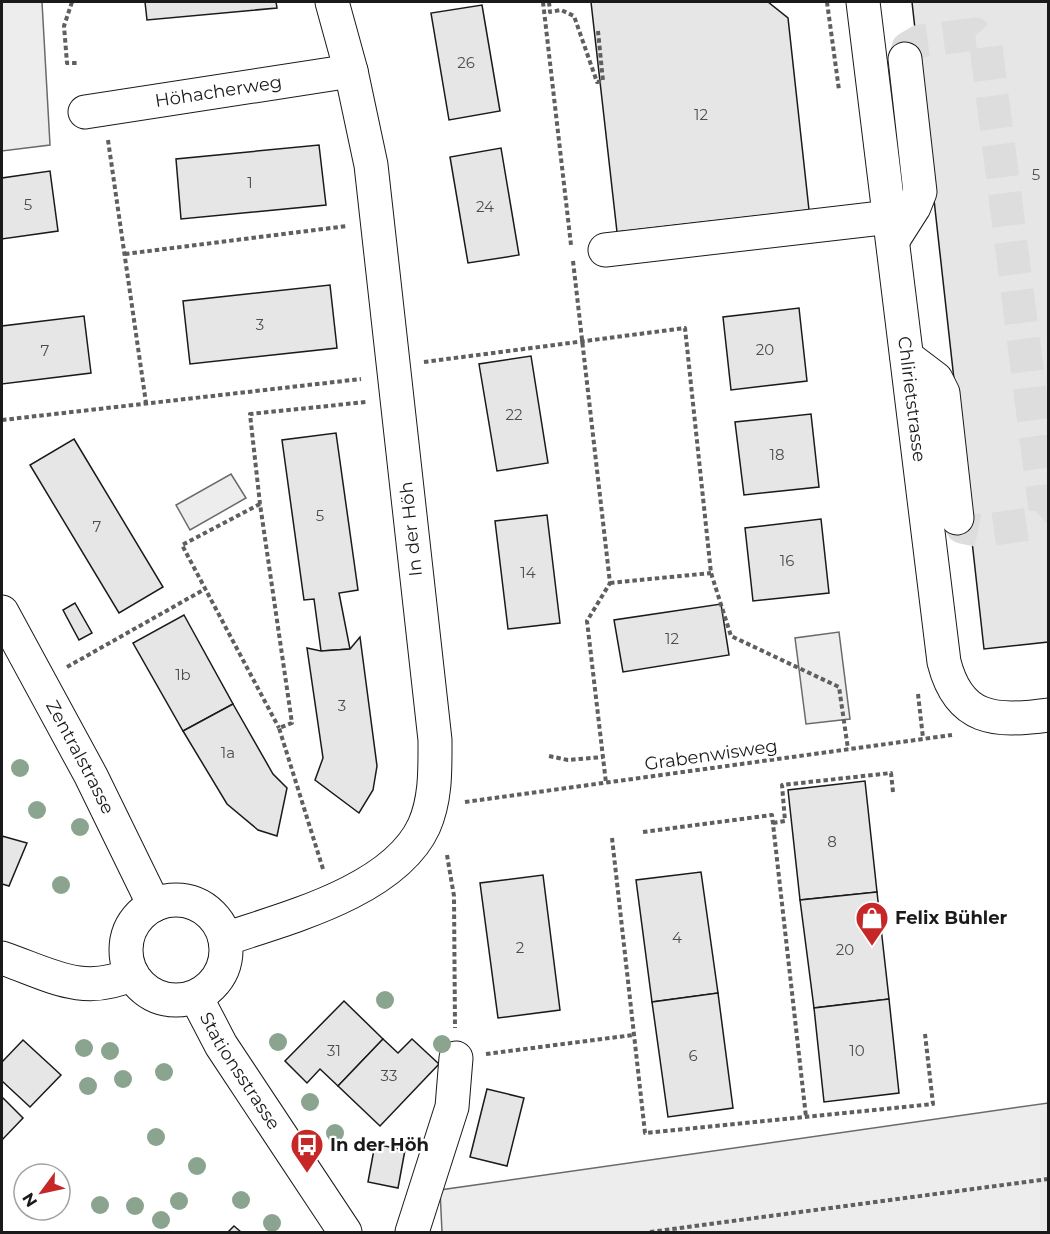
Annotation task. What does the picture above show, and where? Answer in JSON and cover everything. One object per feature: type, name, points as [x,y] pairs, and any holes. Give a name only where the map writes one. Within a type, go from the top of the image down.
[{"type":"street","name":"In der Höh","points":[[225,939],[333,901],[367,883],[402,856],[423,827],[432,802],[435,740],[405,378],[377,222],[371,165],[351,71],[332,2]]},
{"type":"street","name":"Chlirietstrasse","points":[[863,2],[944,662],[950,683],[960,699],[971,709],[994,718],[1014,720],[1048,714]]},
{"type":"street","points":[[605,250],[891,228],[914,207],[920,192],[905,58]]},
{"type":"street","name":"Höhacherweg","points":[[94,111],[351,71]]},
{"type":"street","points":[[907,357],[936,379],[943,393],[957,518]]},
{"type":"street","name":"Zentralstrasse","points":[[2,612],[91,776],[154,905]]},
{"type":"street","points":[[171,900],[189,902],[206,910],[218,923],[225,939],[224,967],[217,980],[196,997],[181,1001],[153,995],[132,974],[126,955],[129,935],[134,923],[154,905],[171,900]]},
{"type":"street","points":[[2,958],[75,984],[107,985],[132,974]]},
{"type":"street","name":"Stationsstrasse","points":[[196,997],[221,1045],[345,1233]]},
{"type":"street","points":[[412,1233],[452,1107],[456,1059]]},
{"type":"path","points":[[72,2],[64,26],[67,63],[79,63]]},
{"type":"path","points":[[543,2],[571,247]]},
{"type":"path","points":[[549,2],[550,12],[561,10],[574,16],[597,82],[603,81],[598,32]]},
{"type":"path","points":[[94,111],[125,254],[146,403]]},
{"type":"path","points":[[125,254],[377,222]]},
{"type":"path","points":[[573,259],[610,583],[587,621],[606,783]]},
{"type":"path","points":[[279,728],[292,723],[260,504],[250,414],[405,378],[582,341],[685,328],[711,573],[730,636],[839,687],[848,749]]},
{"type":"path","points":[[2,420],[146,403],[405,378]]},
{"type":"path","points":[[260,504],[182,545],[279,728],[333,901]]},
{"type":"path","points":[[610,583],[711,573]]},
{"type":"path","points":[[40,682],[205,589]]},
{"type":"path","name":"Grabenwisweg","points":[[465,802],[961,735]]},
{"type":"path","points":[[549,756],[568,760],[603,757]]},
{"type":"path","points":[[773,823],[785,822],[782,785],[891,773],[893,792]]},
{"type":"path","points":[[643,832],[772,815],[806,1117]]},
{"type":"path","points":[[612,838],[645,1134],[933,1104],[925,1034]]},
{"type":"path","points":[[447,855],[454,896],[456,1059],[633,1035]]},
{"type":"path","points":[[650,1233],[1048,1179]]},
{"type":"shaded area","points":[[2,2],[42,2],[50,145],[2,151]]},
{"type":"shaded area","points":[[231,474],[246,498],[190,530],[176,505]]},
{"type":"shaded area","points":[[839,632],[850,719],[806,724],[795,638]]},
{"type":"shaded area","points":[[1048,1103],[1048,1232],[442,1232],[440,1190]]},
{"type":"building","points":[[145,2],[276,2],[277,8],[147,20]]},
{"type":"building","points":[[591,2],[768,2],[788,18],[809,210],[617,232]]},
{"type":"building","points":[[912,2],[1048,2],[1048,642],[984,649]]},
{"type":"building","points":[[482,5],[500,111],[449,120],[431,13]]},
{"type":"building","points":[[319,145],[326,205],[181,219],[176,159]]},
{"type":"building","points":[[501,148],[519,255],[468,263],[450,157]]},
{"type":"building","points":[[50,171],[58,231],[2,239],[2,178]]},
{"type":"building","points":[[330,285],[337,348],[190,364],[183,301]]},
{"type":"building","points":[[799,308],[807,381],[731,390],[723,317]]},
{"type":"building","points":[[84,316],[91,373],[2,384],[2,326]]},
{"type":"building","points":[[531,356],[548,463],[497,471],[479,364]]},
{"type":"building","points":[[811,414],[819,487],[744,495],[735,422]]},
{"type":"building","points":[[336,433],[358,590],[339,593],[350,649],[321,651],[314,599],[304,600],[282,440]]},
{"type":"building","points":[[74,439],[163,587],[119,613],[30,465]]},
{"type":"building","points":[[547,515],[560,623],[508,629],[495,521]]},
{"type":"building","points":[[821,519],[829,593],[753,601],[745,528]]},
{"type":"building","points":[[75,603],[92,633],[79,640],[63,610]]},
{"type":"building","points":[[721,604],[729,655],[623,672],[614,620]]},
{"type":"building","points":[[184,615],[233,704],[183,731],[133,643]]},
{"type":"building","points":[[360,637],[377,766],[373,790],[359,813],[315,780],[323,758],[307,648],[321,651],[350,649]]},
{"type":"building","points":[[233,704],[273,774],[287,788],[277,836],[258,830],[227,804],[183,731]]},
{"type":"building","points":[[865,781],[877,892],[800,900],[788,790]]},
{"type":"building","points":[[2,836],[27,843],[9,886],[2,884]]},
{"type":"building","points":[[701,872],[718,993],[652,1002],[636,880]]},
{"type":"building","points":[[543,875],[560,1010],[498,1018],[480,883]]},
{"type":"building","points":[[877,892],[889,999],[814,1008],[800,900]]},
{"type":"building","points":[[718,993],[733,1108],[668,1117],[652,1002]]},
{"type":"building","points":[[889,999],[899,1093],[824,1102],[814,1008]]},
{"type":"building","points":[[344,1001],[383,1039],[338,1086],[320,1069],[307,1083],[285,1061]]},
{"type":"building","points":[[383,1039],[398,1053],[412,1039],[439,1064],[380,1126],[338,1086]]},
{"type":"building","points":[[23,1040],[61,1075],[30,1107],[2,1081],[2,1062]]},
{"type":"building","points":[[487,1089],[524,1098],[507,1166],[470,1157]]},
{"type":"building","points":[[2,1097],[23,1118],[2,1140]]},
{"type":"building","points":[[375,1144],[405,1150],[398,1188],[368,1182]]},
{"type":"building","points":[[234,1226],[241,1232],[228,1232]]},
{"type":"tunnel","points":[[905,59],[908,48],[920,41],[975,34],[986,47],[1045,509],[1029,524],[981,531],[962,527],[957,518]]},
{"type":"place","name":"Felix Bühler","points":[[872,947]]},
{"type":"place","name":"In der Höh","points":[[307,1174]]}]
